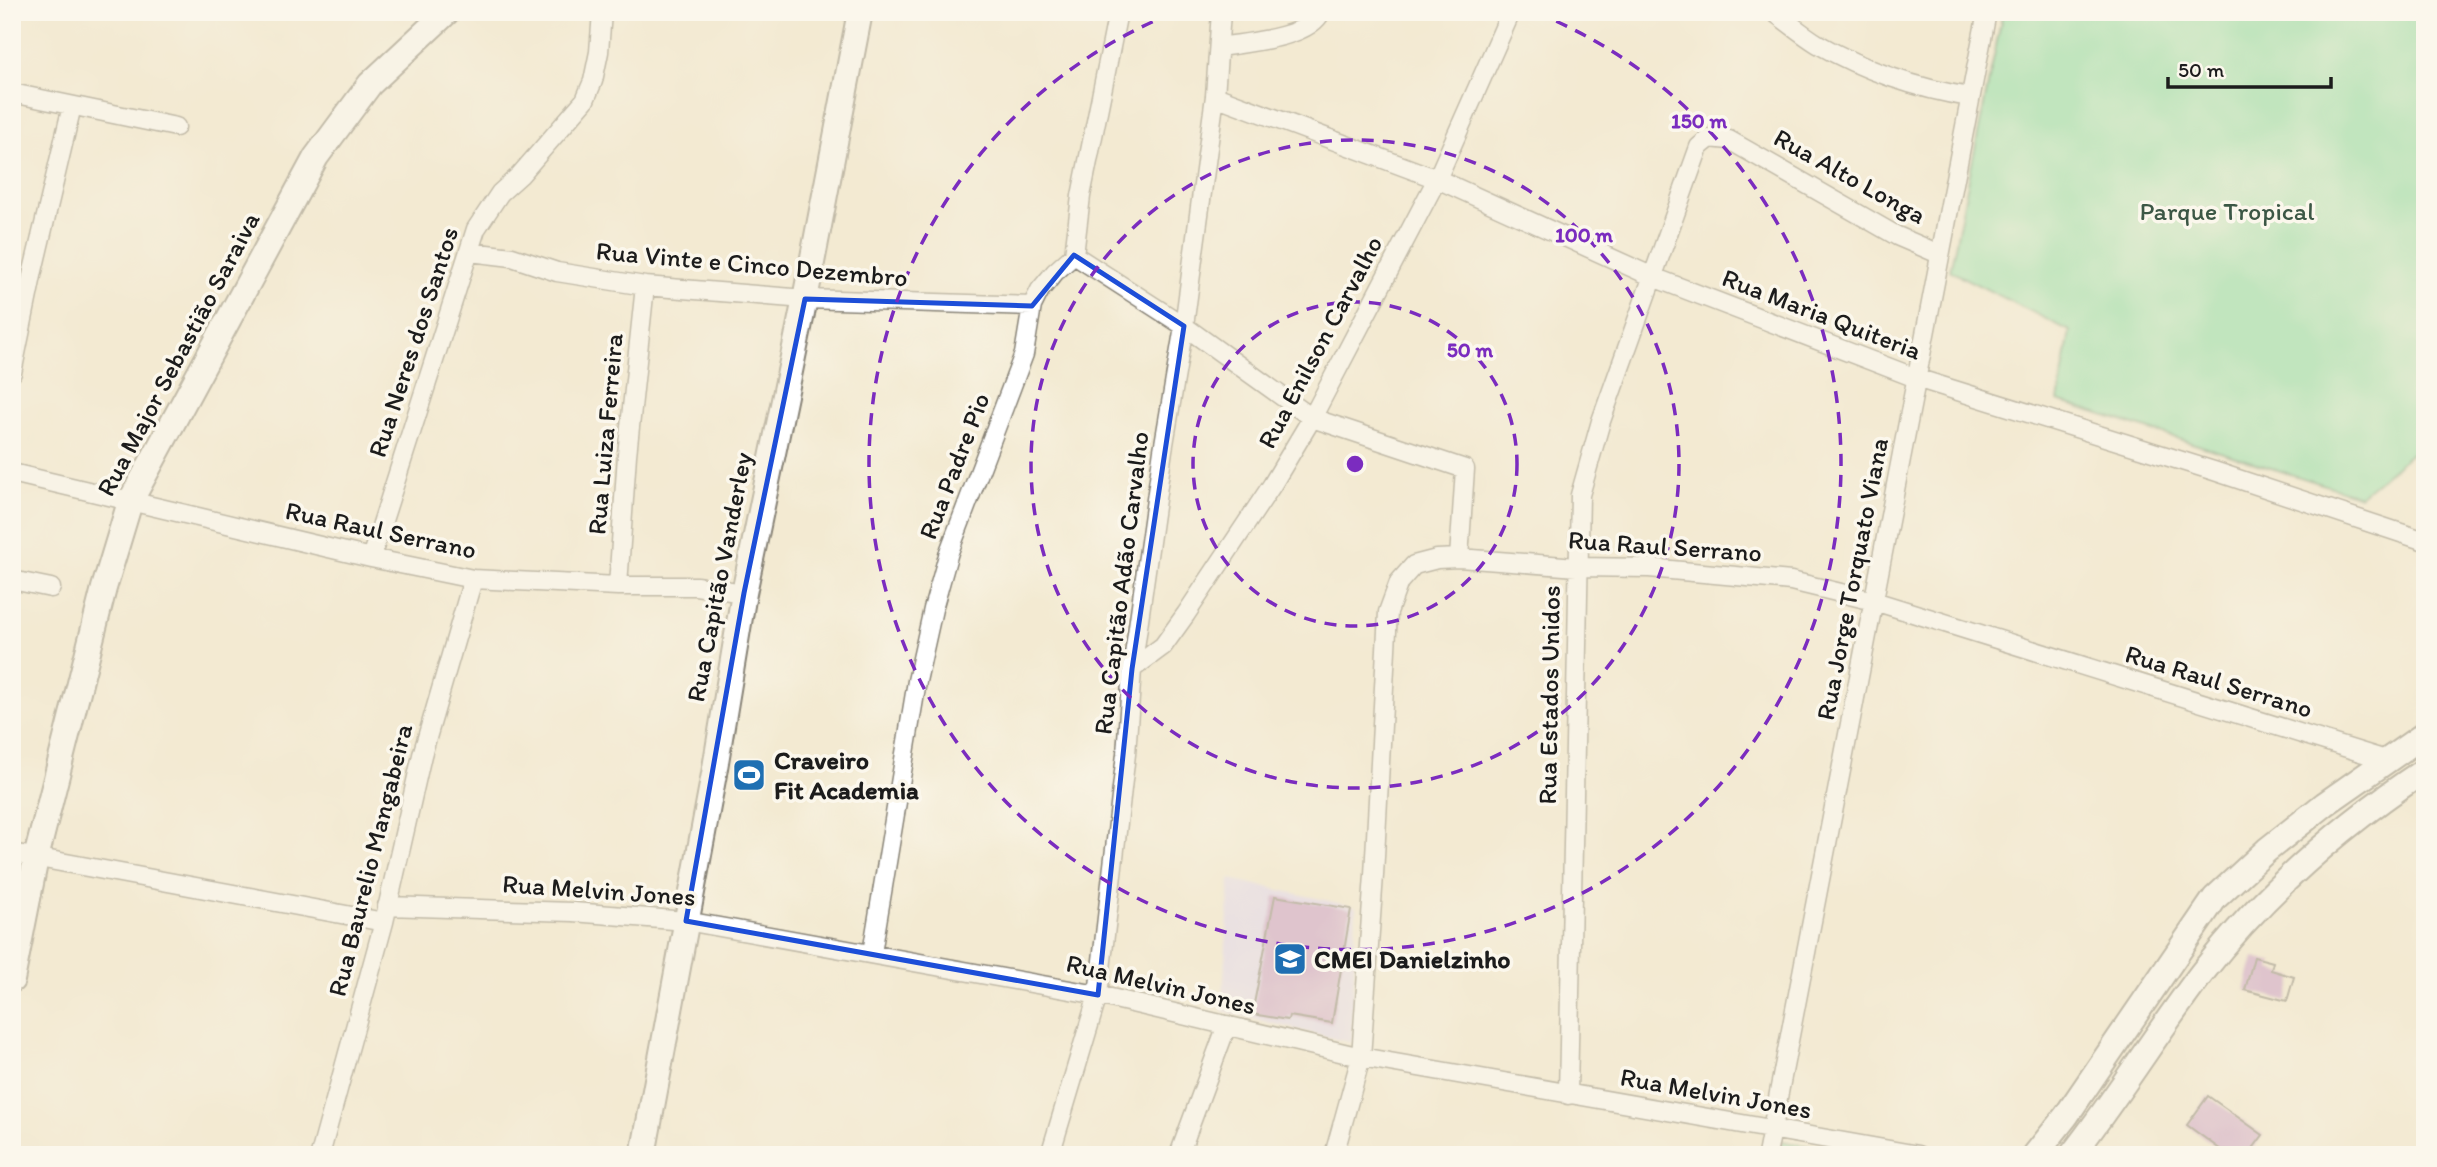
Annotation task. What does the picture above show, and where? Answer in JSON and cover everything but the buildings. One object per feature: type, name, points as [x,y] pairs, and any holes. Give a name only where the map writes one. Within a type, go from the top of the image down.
[{"type":"street","name":"Rua Major Sebastião Saraiva","points":[[12,980],[24,855],[130,502],[316,157],[369,84],[447,12]]},
{"type":"street","name":"Rua Neres dos Santos","points":[[371,558],[476,229],[500,193],[585,100],[593,81],[599,52],[602,12]]},
{"type":"street","name":"Rua Capitão Vanderley","points":[[643,1155],[744,593],[805,299],[860,12]]},
{"type":"street","points":[[1118,12],[1081,196],[1074,255],[1184,326],[1312,418],[1465,468],[1459,558]]},
{"type":"street","name":"Rua Capitão Adão Carvalho","points":[[1050,1155],[1098,995],[1126,754],[1132,669],[1163,450],[1184,326],[1215,96],[1221,12]]},
{"type":"street","points":[[1219,47],[1278,37],[1306,28],[1321,12]]},
{"type":"street","name":"Rua Enilson Carvalho","points":[[1132,669],[1163,646],[1186,614],[1272,485],[1312,418],[1437,179],[1511,12]]},
{"type":"street","points":[[1774,12],[1817,43],[1868,68],[1944,93],[1970,97]]},
{"type":"street","name":"Rua Jorge Torquato Viana","points":[[1767,1155],[1987,12]]},
{"type":"street","points":[[12,93],[176,127]]},
{"type":"street","name":"Rua Maria Quiteria","points":[[1215,96],[1437,179],[1653,277],[1916,378],[2227,475],[2425,541]]},
{"type":"street","points":[[12,373],[72,106]]},
{"type":"street","name":"Rua Alto Longa","points":[[1699,147],[1710,138],[1729,140],[1897,236],[1939,254]]},
{"type":"street","name":"Rua Estados Unidos","points":[[1569,1095],[1580,495],[1601,421],[1699,147]]},
{"type":"street","name":"Rua Vinte e Cinco Dezembro","points":[[470,252],[512,257],[557,272],[645,286],[805,299],[1032,306]]},
{"type":"street","name":"Rua Padre Pio","points":[[872,953],[918,681],[933,608],[949,552],[1024,354],[1032,306],[1040,290],[1074,255]]},
{"type":"street","name":"Rua Luiza Ferreira","points":[[618,586],[627,455],[645,286]]},
{"type":"street","name":"Rua Raul Serrano","points":[[12,473],[371,558],[473,579],[618,586],[696,586],[744,593]]},
{"type":"street","name":"Rua Raul Serrano","points":[[1361,1057],[1388,612],[1399,582],[1414,565],[1437,559],[1459,558],[1577,567],[1649,568],[1791,581],[1874,601],[2386,760]]},
{"type":"street","name":"Rua Baurelio Mangabeira","points":[[320,1155],[386,914],[422,755],[473,579]]},
{"type":"street","points":[[12,580],[51,588]]},
{"type":"street","points":[[2035,1155],[2066,1116],[2215,898],[2277,842],[2325,804],[2425,734]]},
{"type":"street","points":[[2072,1155],[2203,972],[2282,885],[2380,800],[2425,770]]},
{"type":"street","name":"Rua Melvin Jones","points":[[24,855],[386,914],[573,912],[686,921],[1098,995],[1361,1057],[1918,1155]]},
{"type":"street","points":[[2157,984],[2181,1003]]},
{"type":"street","points":[[1179,1155],[1227,1025]]},
{"type":"street","points":[[2122,1034],[2147,1051]]},
{"type":"street","points":[[1334,1155],[1361,1057]]},
{"type":"highlighted area","points":[[1074,255],[1184,326],[1132,669],[1098,995],[686,921],[744,593],[805,299],[1032,306]]},
{"type":"shaded area","name":"CMEI Danielzinho","points":[[1230,879],[1356,907],[1352,1043],[1222,1011]]},
{"type":"green space","name":"Parque Tropical","points":[[2003,12],[2425,12],[2425,442],[2360,496],[2058,401],[2070,331],[1950,271]]},
{"type":"green space","points":[[1782,1141],[1858,1155],[1780,1155]]},
{"type":"place","name":"Craveiro Fit Academia","points":[[749,775]]},
{"type":"place","name":"CMEI Danielzinho","points":[[1290,959]]}]
